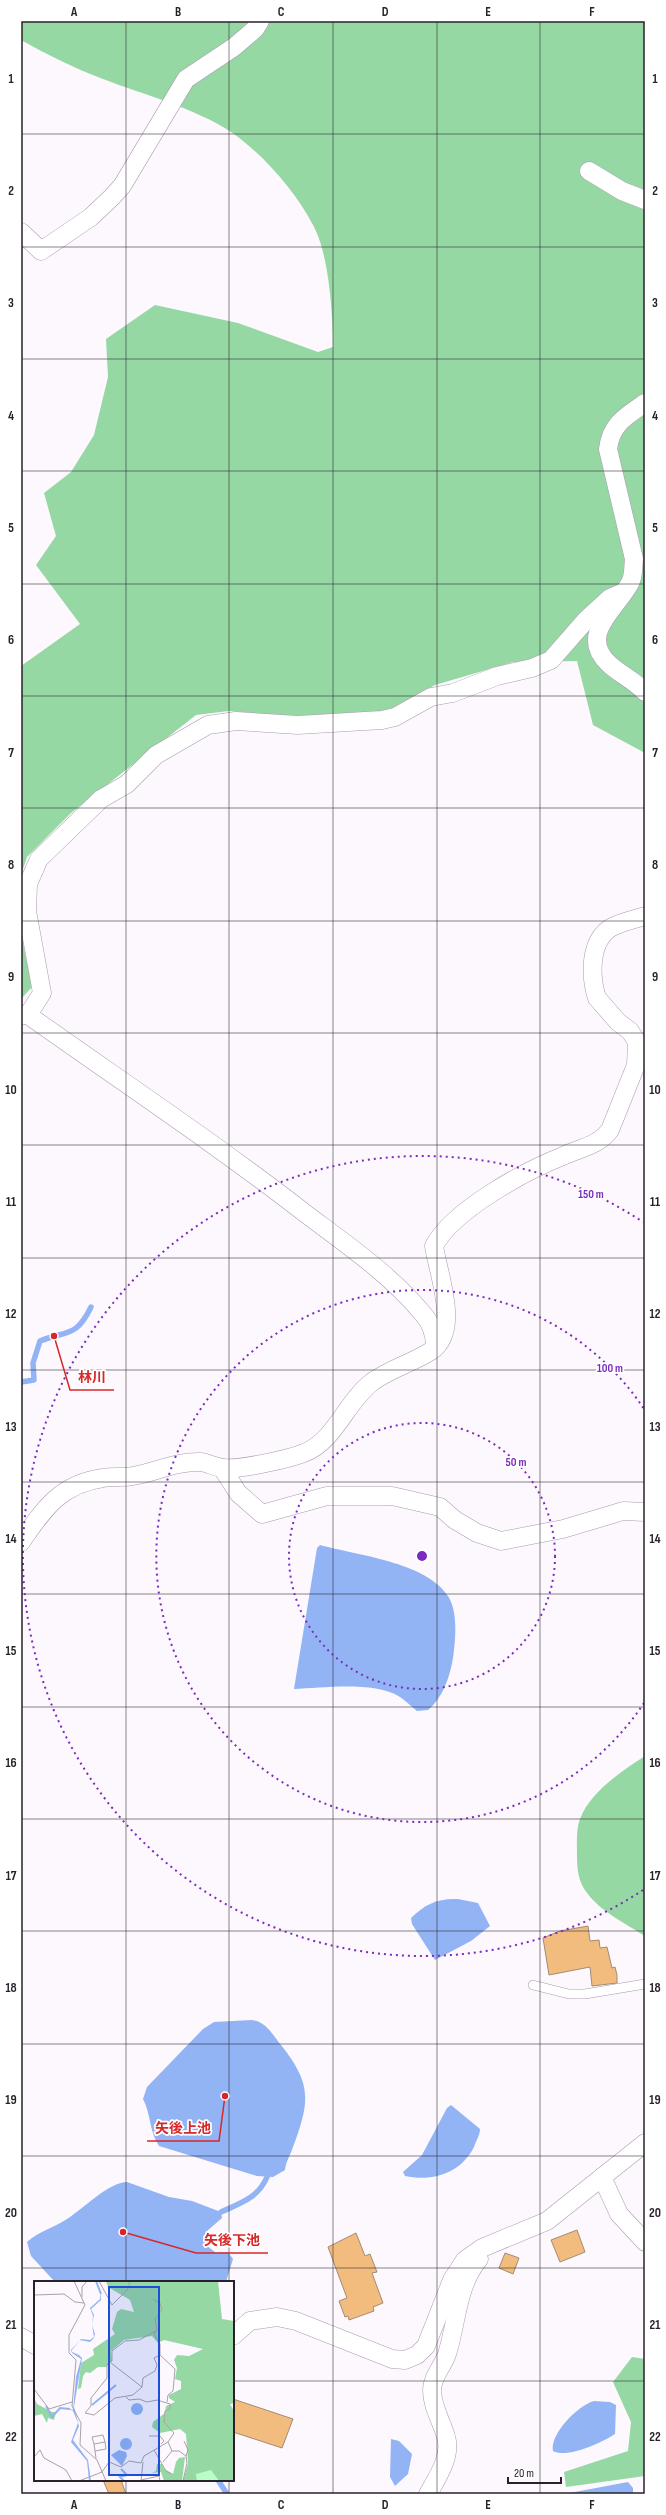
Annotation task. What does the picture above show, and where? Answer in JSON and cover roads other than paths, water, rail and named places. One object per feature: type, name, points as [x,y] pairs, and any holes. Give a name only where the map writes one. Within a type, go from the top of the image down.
[{"type":"street","points":[[21,232],[41,251],[91,217],[122,186],[186,79],[234,47],[255,29],[260,21]]},
{"type":"street","points":[[589,172],[622,191],[645,200]]},
{"type":"street","points":[[645,403],[615,426],[610,436],[608,449],[634,559],[631,582],[602,622],[596,636],[599,648],[608,663],[638,684],[645,692]]},
{"type":"street","points":[[435,1347],[435,1337],[424,1315],[403,1292],[340,1240],[230,1155],[25,1015],[42,993],[27,911],[28,884],[31,872],[39,859],[101,799],[128,784],[156,755],[199,730],[221,722],[298,725],[382,720],[395,717],[431,697],[453,693],[497,676],[532,668],[551,660],[586,620],[610,598],[624,592]]},
{"type":"street","points":[[21,1542],[40,1515],[60,1493],[85,1482],[103,1478],[132,1476],[186,1463],[201,1462],[222,1468],[236,1468],[304,1453],[319,1444],[330,1432],[359,1393],[373,1382],[435,1347],[444,1332],[448,1320],[434,1246],[437,1240],[457,1218],[483,1198],[562,1156],[590,1146],[605,1136],[610,1130],[636,1065],[637,1048],[635,1036],[597,998],[594,991],[595,949],[599,940],[612,927],[645,916]]},
{"type":"street","points":[[222,1468],[238,1493],[262,1514],[327,1496],[392,1496],[440,1507],[455,1520],[477,1533],[501,1541],[556,1531],[622,1511],[645,1512]]},
{"type":"street","points":[[234,2335],[250,2321],[277,2317],[296,2321],[392,2359],[405,2360],[417,2355],[426,2346],[450,2286],[465,2260],[482,2248],[547,2221],[645,2143]]},
{"type":"street","points":[[602,2177],[619,2214],[645,2242]]},
{"type":"street","points":[[428,2494],[441,2471],[447,2446],[447,2438],[433,2397],[433,2384],[447,2354],[462,2292],[478,2260],[495,2243]]},
{"type":"street","points":[[21,2337],[34,2344]]},
{"type":"lane","points":[[533,1985],[569,1994],[585,1994],[645,1984]]},
{"type":"water","points":[[320,1545],[371,1557],[407,1568],[424,1575],[438,1584],[448,1596],[453,1608],[455,1622],[453,1658],[447,1682],[439,1698],[428,1710],[417,1711],[400,1697],[377,1689],[363,1687],[334,1687],[294,1689],[317,1548]]},
{"type":"water","points":[[458,1899],[478,1903],[490,1926],[471,1941],[435,1960],[412,1924],[411,1918],[421,1909],[432,1903]]},
{"type":"water","points":[[252,2020],[265,2026],[281,2045],[298,2071],[303,2082],[305,2093],[303,2117],[285,2170],[273,2177],[257,2176],[159,2146],[153,2134],[146,2105],[143,2099],[147,2087],[203,2029],[214,2022]]},
{"type":"water","points":[[451,2105],[480,2129],[479,2136],[474,2147],[462,2163],[445,2174],[426,2178],[405,2176],[403,2172],[422,2155],[447,2108]]},
{"type":"water","points":[[127,2182],[169,2197],[192,2201],[221,2212],[222,2218],[207,2231],[206,2245],[216,2253],[228,2252],[233,2259],[226,2281],[54,2281],[31,2256],[27,2242],[36,2235],[67,2219],[104,2191],[120,2183]]},
{"type":"water","points":[[594,2401],[610,2402],[616,2405],[615,2434],[594,2445],[576,2451],[559,2453],[553,2451],[555,2437],[560,2429],[580,2408]]},
{"type":"water","points":[[391,2439],[399,2441],[412,2454],[408,2474],[395,2486],[390,2477]]},
{"type":"water","points":[[628,2482],[633,2488],[633,2494],[564,2494]]},
{"type":"waterway","points":[[21,1382],[34,1380],[33,1363],[40,1341],[70,1332],[86,1317],[91,1307]]},
{"type":"waterway","points":[[221,2212],[242,2203],[254,2195],[267,2177]]},
{"type":"waterway","points":[[219,2481],[227,2494]]},
{"type":"place","name":"林川","points":[[54,1336]]},
{"type":"place","name":"矢後上池","points":[[225,2096]]},
{"type":"place","name":"矢後下池","points":[[123,2232]]}]
